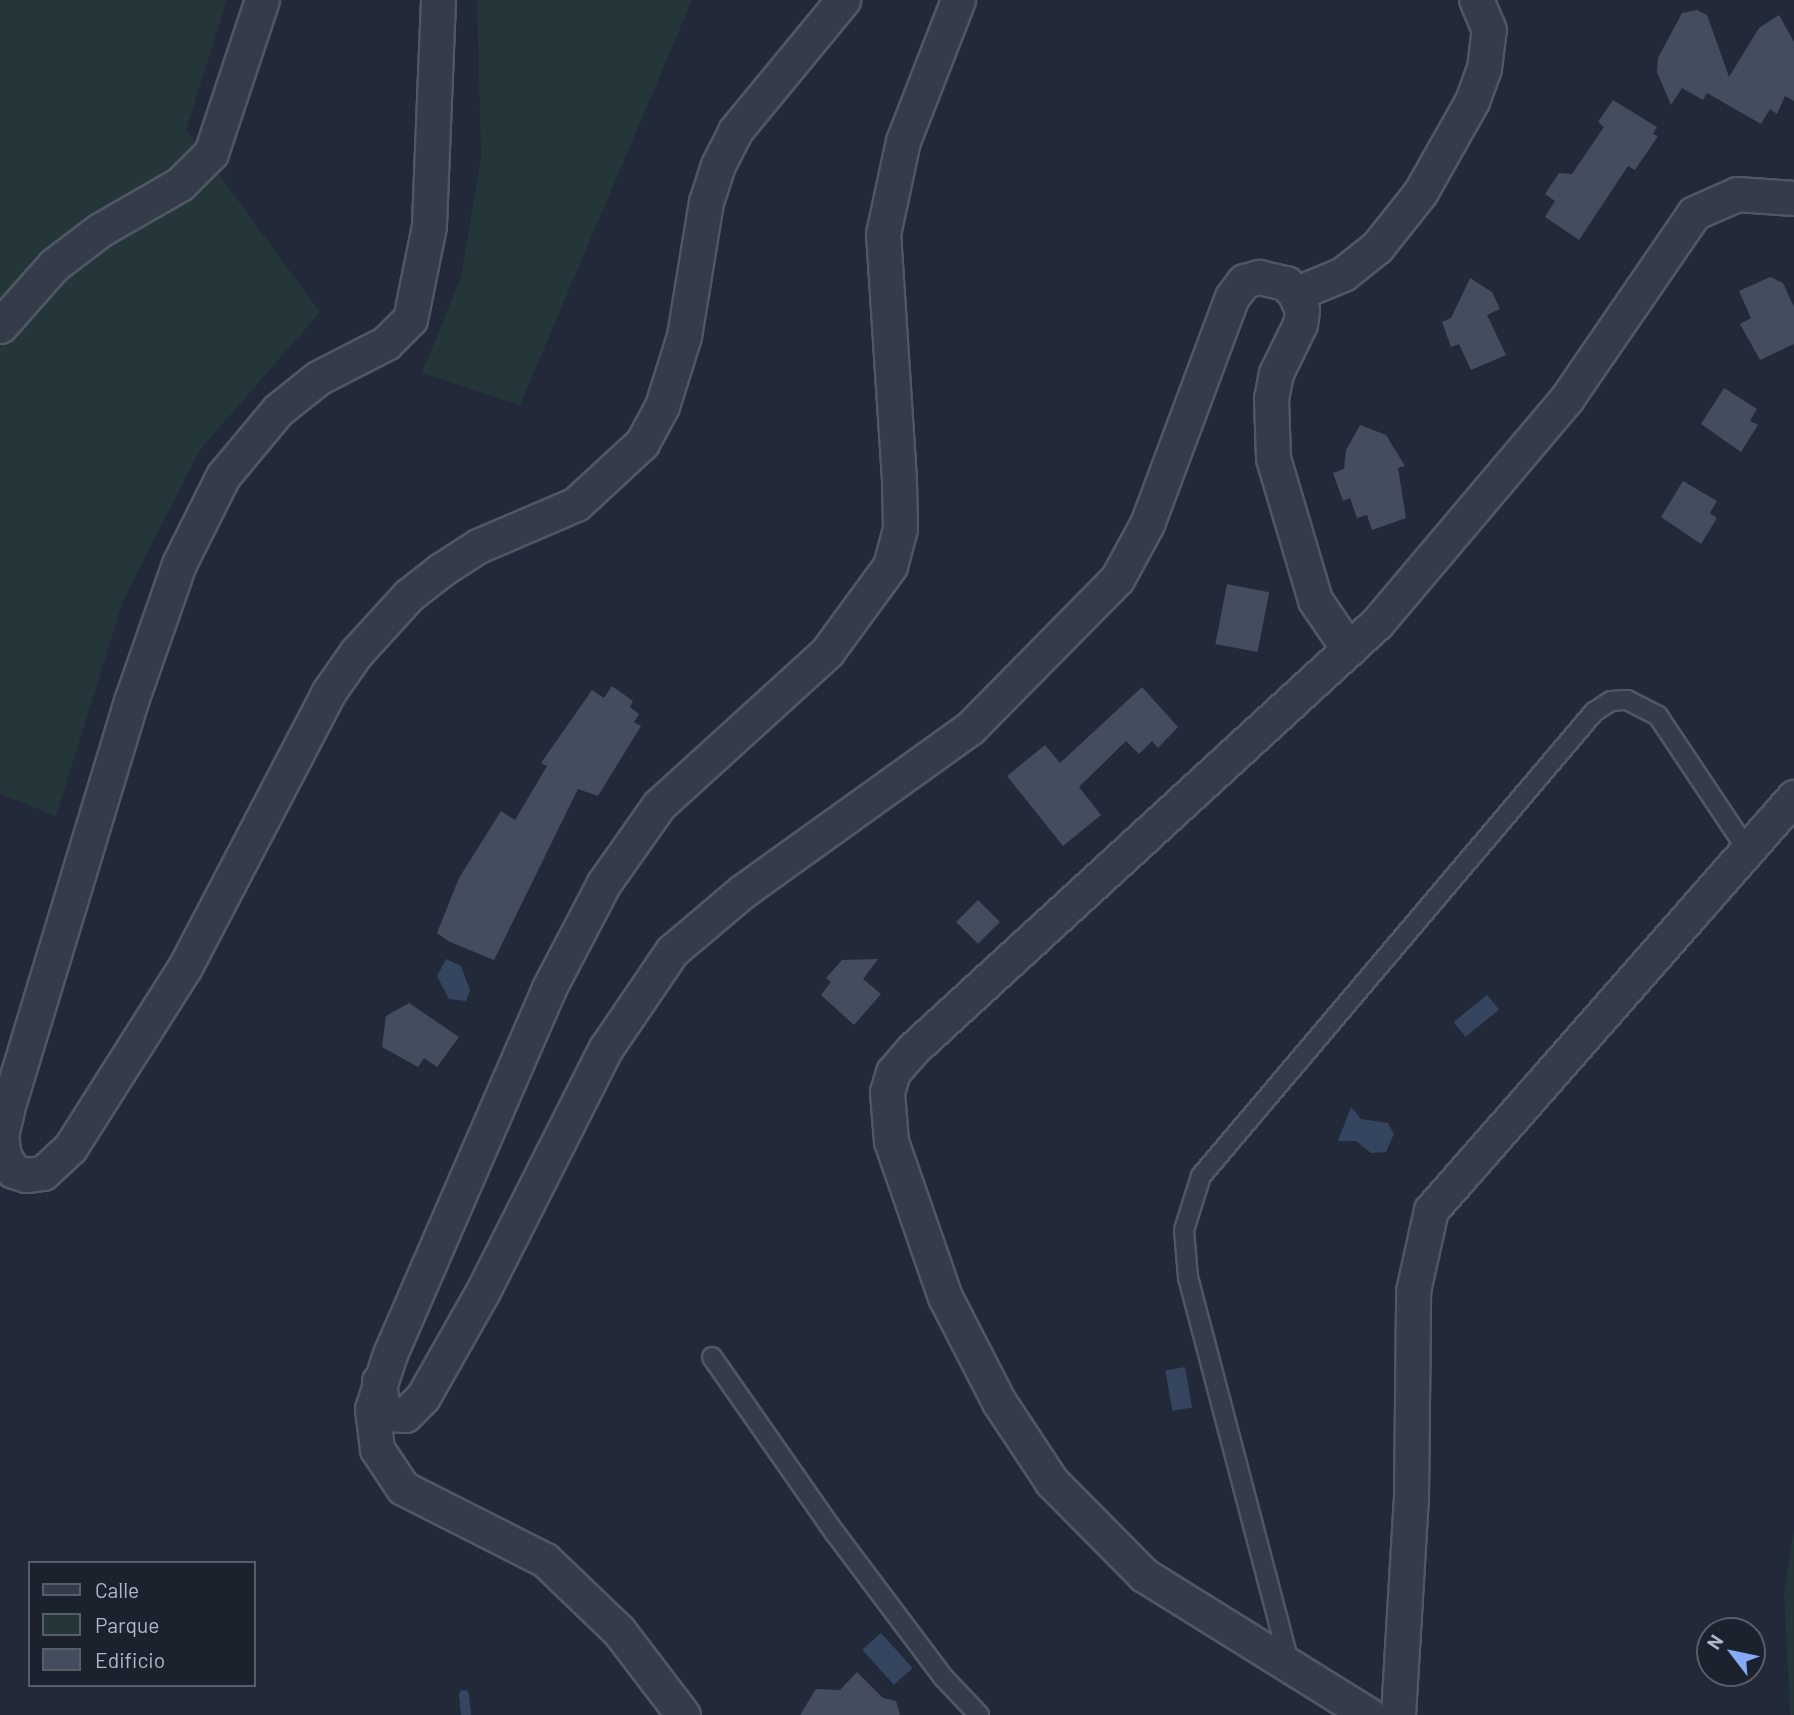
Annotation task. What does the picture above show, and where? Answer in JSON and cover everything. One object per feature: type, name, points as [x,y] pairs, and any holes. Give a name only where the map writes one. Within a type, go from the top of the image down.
[{"type":"street","points":[[0,326],[54,265],[100,230],[187,179],[211,153],[262,0]]},
{"type":"street","points":[[438,0],[431,202],[410,318],[386,343],[318,378],[278,410],[223,476],[179,564],[131,701],[7,1110],[1,1135],[4,1156],[13,1171],[26,1175],[43,1173],[70,1148],[184,967],[328,693],[356,653],[409,595],[441,570],[478,546],[576,505],[642,443],[662,406],[684,336],[706,202],[718,165],[735,131],[843,0]]},
{"type":"street","points":[[683,1715],[618,1631],[545,1560],[403,1488],[387,1468],[372,1430],[379,1381],[550,988],[604,883],[659,805],[827,652],[890,566],[900,528],[899,480],[883,234],[903,141],[958,0]]},
{"type":"street","points":[[1295,294],[1361,263],[1420,193],[1472,102],[1484,68],[1489,30],[1476,0]]},
{"type":"street","points":[[1369,1715],[1291,1672],[1143,1575],[1052,1482],[999,1402],[945,1297],[885,1112],[894,1072],[913,1049],[1349,650],[1427,566],[1567,398],[1694,214],[1737,194],[1794,198]]},
{"type":"street","points":[[379,1381],[382,1404],[390,1414],[405,1415],[423,1397],[483,1292],[606,1048],[672,951],[743,891],[928,763],[1073,627],[1117,579],[1147,524],[1232,297],[1244,281],[1259,277],[1286,283],[1295,294],[1302,310],[1300,324],[1271,398],[1273,458],[1315,600],[1349,650]]},
{"type":"street","points":[[1398,1715],[1410,1498],[1413,1291],[1431,1210],[1746,848],[1794,797]]},
{"type":"lane","points":[[1291,1672],[1188,1277],[1184,1230],[1201,1176],[1594,712],[1611,701],[1627,700],[1658,716],[1746,848]]},
{"type":"lane","points":[[712,1357],[852,1555],[979,1715]]},
{"type":"green space","points":[[0,0],[227,0],[186,130],[320,312],[199,451],[123,601],[56,816],[0,794]]},
{"type":"green space","points":[[477,0],[692,0],[520,405],[422,373],[461,277],[481,157]]},
{"type":"green space","points":[[1794,1531],[1794,1715],[1790,1715],[1784,1593]]},
{"type":"water","points":[[446,959],[461,966],[470,990],[466,1001],[449,999],[437,976]]},
{"type":"water","points":[[1487,995],[1499,1010],[1466,1037],[1454,1022]]},
{"type":"water","points":[[1351,1107],[1361,1119],[1388,1123],[1394,1134],[1386,1152],[1371,1153],[1356,1141],[1338,1141]]},
{"type":"water","points":[[1185,1367],[1192,1407],[1172,1411],[1165,1370]]},
{"type":"water","points":[[881,1633],[912,1668],[894,1685],[862,1650]]},
{"type":"building","points":[[1697,10],[1707,15],[1729,77],[1759,28],[1779,15],[1794,42],[1794,101],[1785,96],[1777,114],[1770,109],[1761,124],[1707,93],[1703,100],[1682,88],[1671,105],[1657,72],[1658,58],[1682,13]]},
{"type":"building","points":[[1613,100],[1657,127],[1653,134],[1658,136],[1635,170],[1628,166],[1579,240],[1545,217],[1555,201],[1545,194],[1559,173],[1572,174],[1604,127],[1598,122]]},
{"type":"building","points":[[1770,277],[1783,283],[1794,307],[1794,344],[1760,360],[1740,324],[1751,318],[1739,291]]},
{"type":"building","points":[[1470,278],[1492,292],[1500,309],[1487,315],[1506,355],[1471,370],[1459,344],[1451,347],[1442,322],[1451,318]]},
{"type":"building","points":[[1724,388],[1757,409],[1750,421],[1758,425],[1741,452],[1701,424]]},
{"type":"building","points":[[1360,425],[1386,435],[1405,466],[1398,468],[1406,518],[1372,530],[1367,515],[1357,518],[1350,498],[1343,501],[1333,473],[1344,469],[1346,450]]},
{"type":"building","points":[[1683,481],[1717,501],[1710,513],[1717,518],[1701,544],[1661,517]]},
{"type":"building","points":[[1227,584],[1269,592],[1258,652],[1215,644]]},
{"type":"building","points":[[612,686],[633,701],[630,707],[639,714],[634,722],[641,726],[598,796],[578,789],[494,960],[450,942],[437,933],[459,878],[501,811],[515,820],[547,766],[541,763],[592,690],[604,698]]},
{"type":"building","points":[[1142,687],[1178,727],[1158,748],[1152,741],[1139,754],[1126,741],[1079,787],[1101,815],[1063,846],[1007,776],[1045,745],[1060,763]]},
{"type":"building","points":[[978,900],[1000,922],[978,944],[956,922]]},
{"type":"building","points":[[878,959],[863,979],[881,994],[854,1025],[821,995],[831,982],[826,978],[842,960]]},
{"type":"building","points":[[409,1003],[459,1037],[437,1067],[424,1058],[418,1067],[382,1047],[386,1016]]},
{"type":"building","points":[[857,1672],[883,1698],[896,1701],[900,1715],[800,1715],[816,1689],[840,1690]]},
{"type":"waterway","points":[[464,1695],[466,1715]]}]
